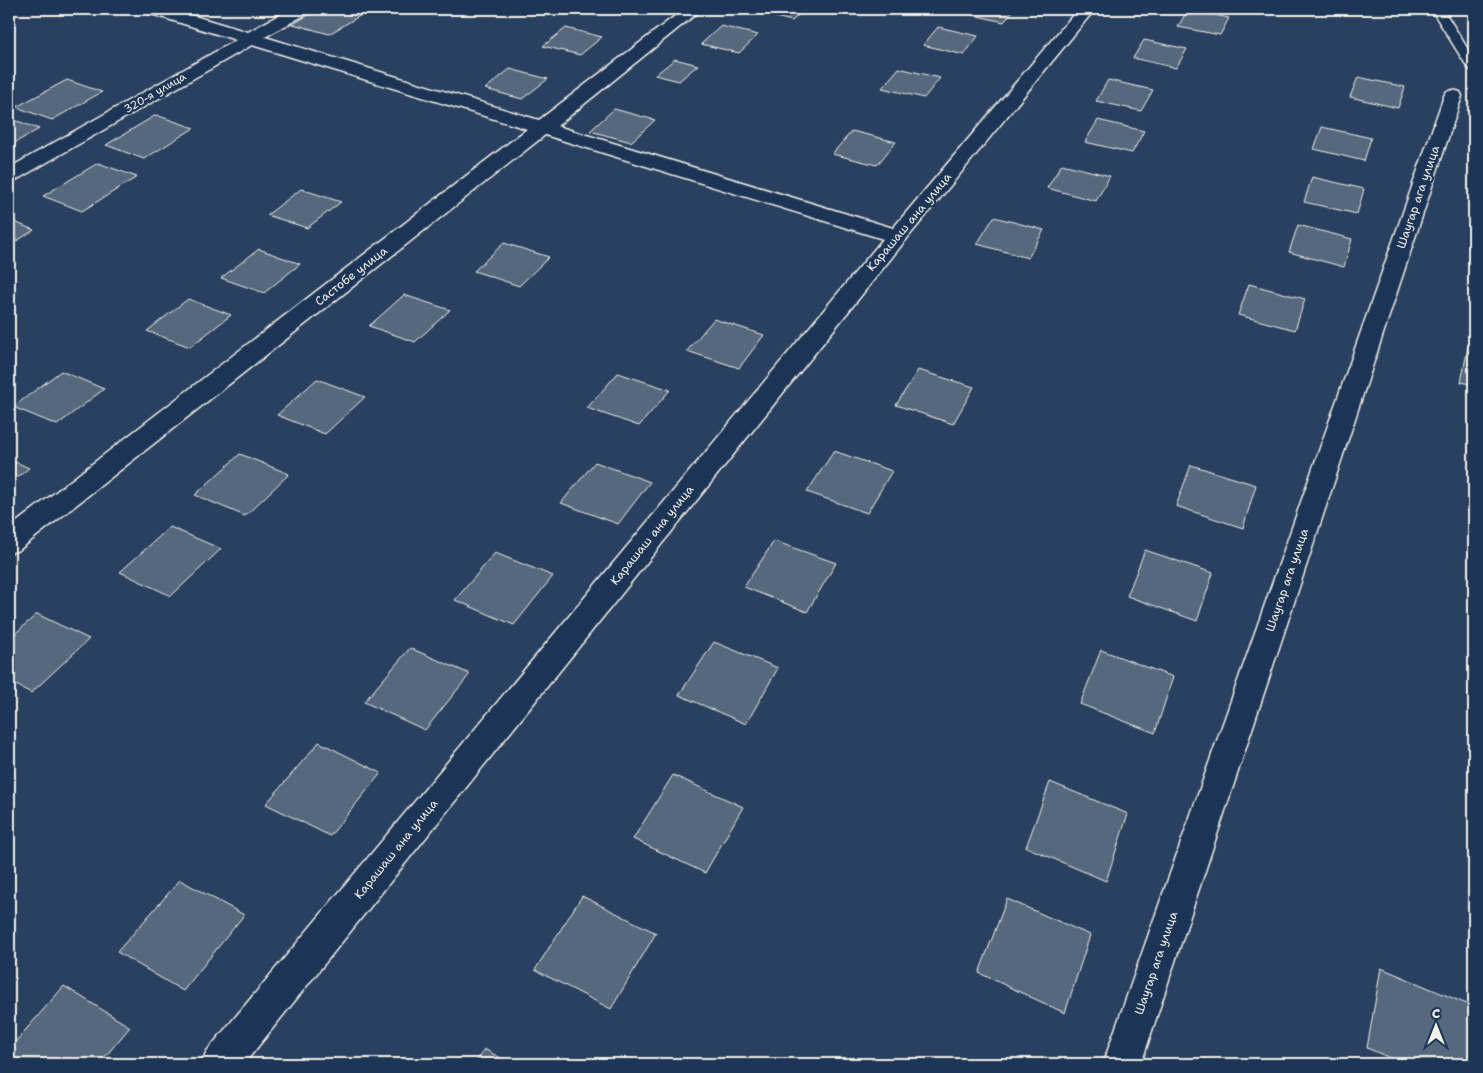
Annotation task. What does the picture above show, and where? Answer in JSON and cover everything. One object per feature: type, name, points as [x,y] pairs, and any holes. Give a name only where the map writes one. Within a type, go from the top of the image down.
[{"type":"street","points":[[154,9],[897,236]]},
{"type":"street","name":"320-я улица","points":[[9,176],[302,9]]},
{"type":"street","name":"Састобе улица","points":[[9,543],[694,9]]},
{"type":"street","name":"Карашаш ана улица","points":[[220,1064],[897,236],[1087,9]]},
{"type":"street","name":"Шаугар ага улица","points":[[1122,1064],[1453,96]]},
{"type":"lane","points":[[1437,9],[1474,68]]},
{"type":"building","points":[[319,9],[360,9],[368,11],[329,34],[293,24]]},
{"type":"building","points":[[758,9],[805,9],[792,21],[755,12]]},
{"type":"building","points":[[968,9],[1014,9],[1004,22],[964,13]]},
{"type":"building","points":[[1188,9],[1229,18],[1220,35],[1178,27]]},
{"type":"building","points":[[721,26],[758,35],[739,53],[701,44]]},
{"type":"building","points":[[938,27],[978,36],[964,55],[923,45]]},
{"type":"building","points":[[566,28],[602,37],[580,55],[543,46]]},
{"type":"building","points":[[1144,40],[1187,49],[1176,68],[1133,58]]},
{"type":"building","points":[[675,59],[698,65],[679,81],[655,75]]},
{"type":"building","points":[[899,68],[940,78],[924,98],[882,88]]},
{"type":"building","points":[[510,69],[548,79],[522,99],[485,89]]},
{"type":"building","points":[[1358,77],[1405,87],[1398,108],[1350,97]]},
{"type":"building","points":[[67,80],[102,92],[52,120],[16,107]]},
{"type":"building","points":[[1108,80],[1153,90],[1141,111],[1096,101]]},
{"type":"building","points":[[614,109],[655,120],[631,142],[590,131]]},
{"type":"building","points":[[156,115],[194,128],[144,159],[106,145]]},
{"type":"building","points":[[9,118],[39,129],[9,146]]},
{"type":"building","points":[[1098,120],[1144,131],[1132,153],[1085,142]]},
{"type":"building","points":[[1322,127],[1371,138],[1364,161],[1314,149]]},
{"type":"building","points":[[852,131],[896,142],[877,165],[832,154]]},
{"type":"building","points":[[98,163],[137,177],[82,211],[43,196]]},
{"type":"building","points":[[1062,164],[1110,176],[1096,201],[1047,188]]},
{"type":"building","points":[[1312,177],[1364,189],[1357,214],[1304,202]]},
{"type":"building","points":[[301,189],[341,202],[307,228],[267,215]]},
{"type":"building","points":[[994,217],[1044,230],[1028,258],[977,244]]},
{"type":"building","points":[[9,220],[34,230],[9,246]]},
{"type":"building","points":[[1298,225],[1352,239],[1344,267],[1289,252]]},
{"type":"building","points":[[504,243],[549,257],[519,286],[474,271]]},
{"type":"building","points":[[259,249],[300,264],[264,293],[221,278]]},
{"type":"building","points":[[1249,284],[1305,299],[1295,330],[1238,315]]},
{"type":"building","points":[[404,295],[450,310],[415,342],[369,326]]},
{"type":"building","points":[[188,299],[231,315],[190,347],[147,331]]},
{"type":"building","points":[[714,319],[764,335],[739,368],[687,351]]},
{"type":"building","points":[[1468,347],[1474,349],[1474,385],[1461,382]]},
{"type":"building","points":[[918,370],[974,387],[953,424],[896,405]]},
{"type":"building","points":[[61,371],[104,389],[57,425],[13,407]]},
{"type":"building","points":[[618,373],[670,390],[639,426],[587,408]]},
{"type":"building","points":[[317,379],[365,397],[325,434],[277,415]]},
{"type":"building","points":[[834,451],[892,471],[867,513],[807,492]]},
{"type":"building","points":[[240,454],[289,474],[245,516],[195,495]]},
{"type":"building","points":[[9,459],[29,468],[9,484]]},
{"type":"building","points":[[595,462],[650,482],[618,524],[561,503]]},
{"type":"building","points":[[1191,465],[1256,485],[1243,528],[1176,506]]},
{"type":"building","points":[[170,527],[221,549],[171,596],[120,572]]},
{"type":"building","points":[[774,541],[836,563],[807,612],[744,587]]},
{"type":"building","points":[[1145,550],[1213,573],[1197,621],[1127,596]]},
{"type":"building","points":[[495,553],[553,576],[514,625],[455,600]]},
{"type":"building","points":[[1474,613],[1474,645],[1470,643]]},
{"type":"building","points":[[37,614],[89,639],[31,693],[9,681],[9,639]]},
{"type":"building","points":[[714,642],[778,668],[746,724],[679,695]]},
{"type":"building","points":[[410,648],[470,674],[425,730],[364,702]]},
{"type":"building","points":[[1101,650],[1173,677],[1155,733],[1080,704]]},
{"type":"building","points":[[319,742],[381,773],[330,836],[266,804]]},
{"type":"building","points":[[673,775],[743,807],[705,873],[633,839]]},
{"type":"building","points":[[1050,782],[1128,814],[1106,881],[1026,847]]},
{"type":"building","points":[[180,880],[244,915],[183,991],[117,952]]},
{"type":"building","points":[[582,896],[656,933],[611,1009],[535,970]]},
{"type":"building","points":[[1007,899],[1090,935],[1065,1013],[979,973]]},
{"type":"building","points":[[1381,968],[1474,1007],[1469,1064],[1404,1064],[1367,1048]]},
{"type":"building","points":[[64,986],[130,1027],[99,1064],[9,1064],[9,1049]]},
{"type":"building","points":[[484,1049],[512,1064],[475,1064]]}]
